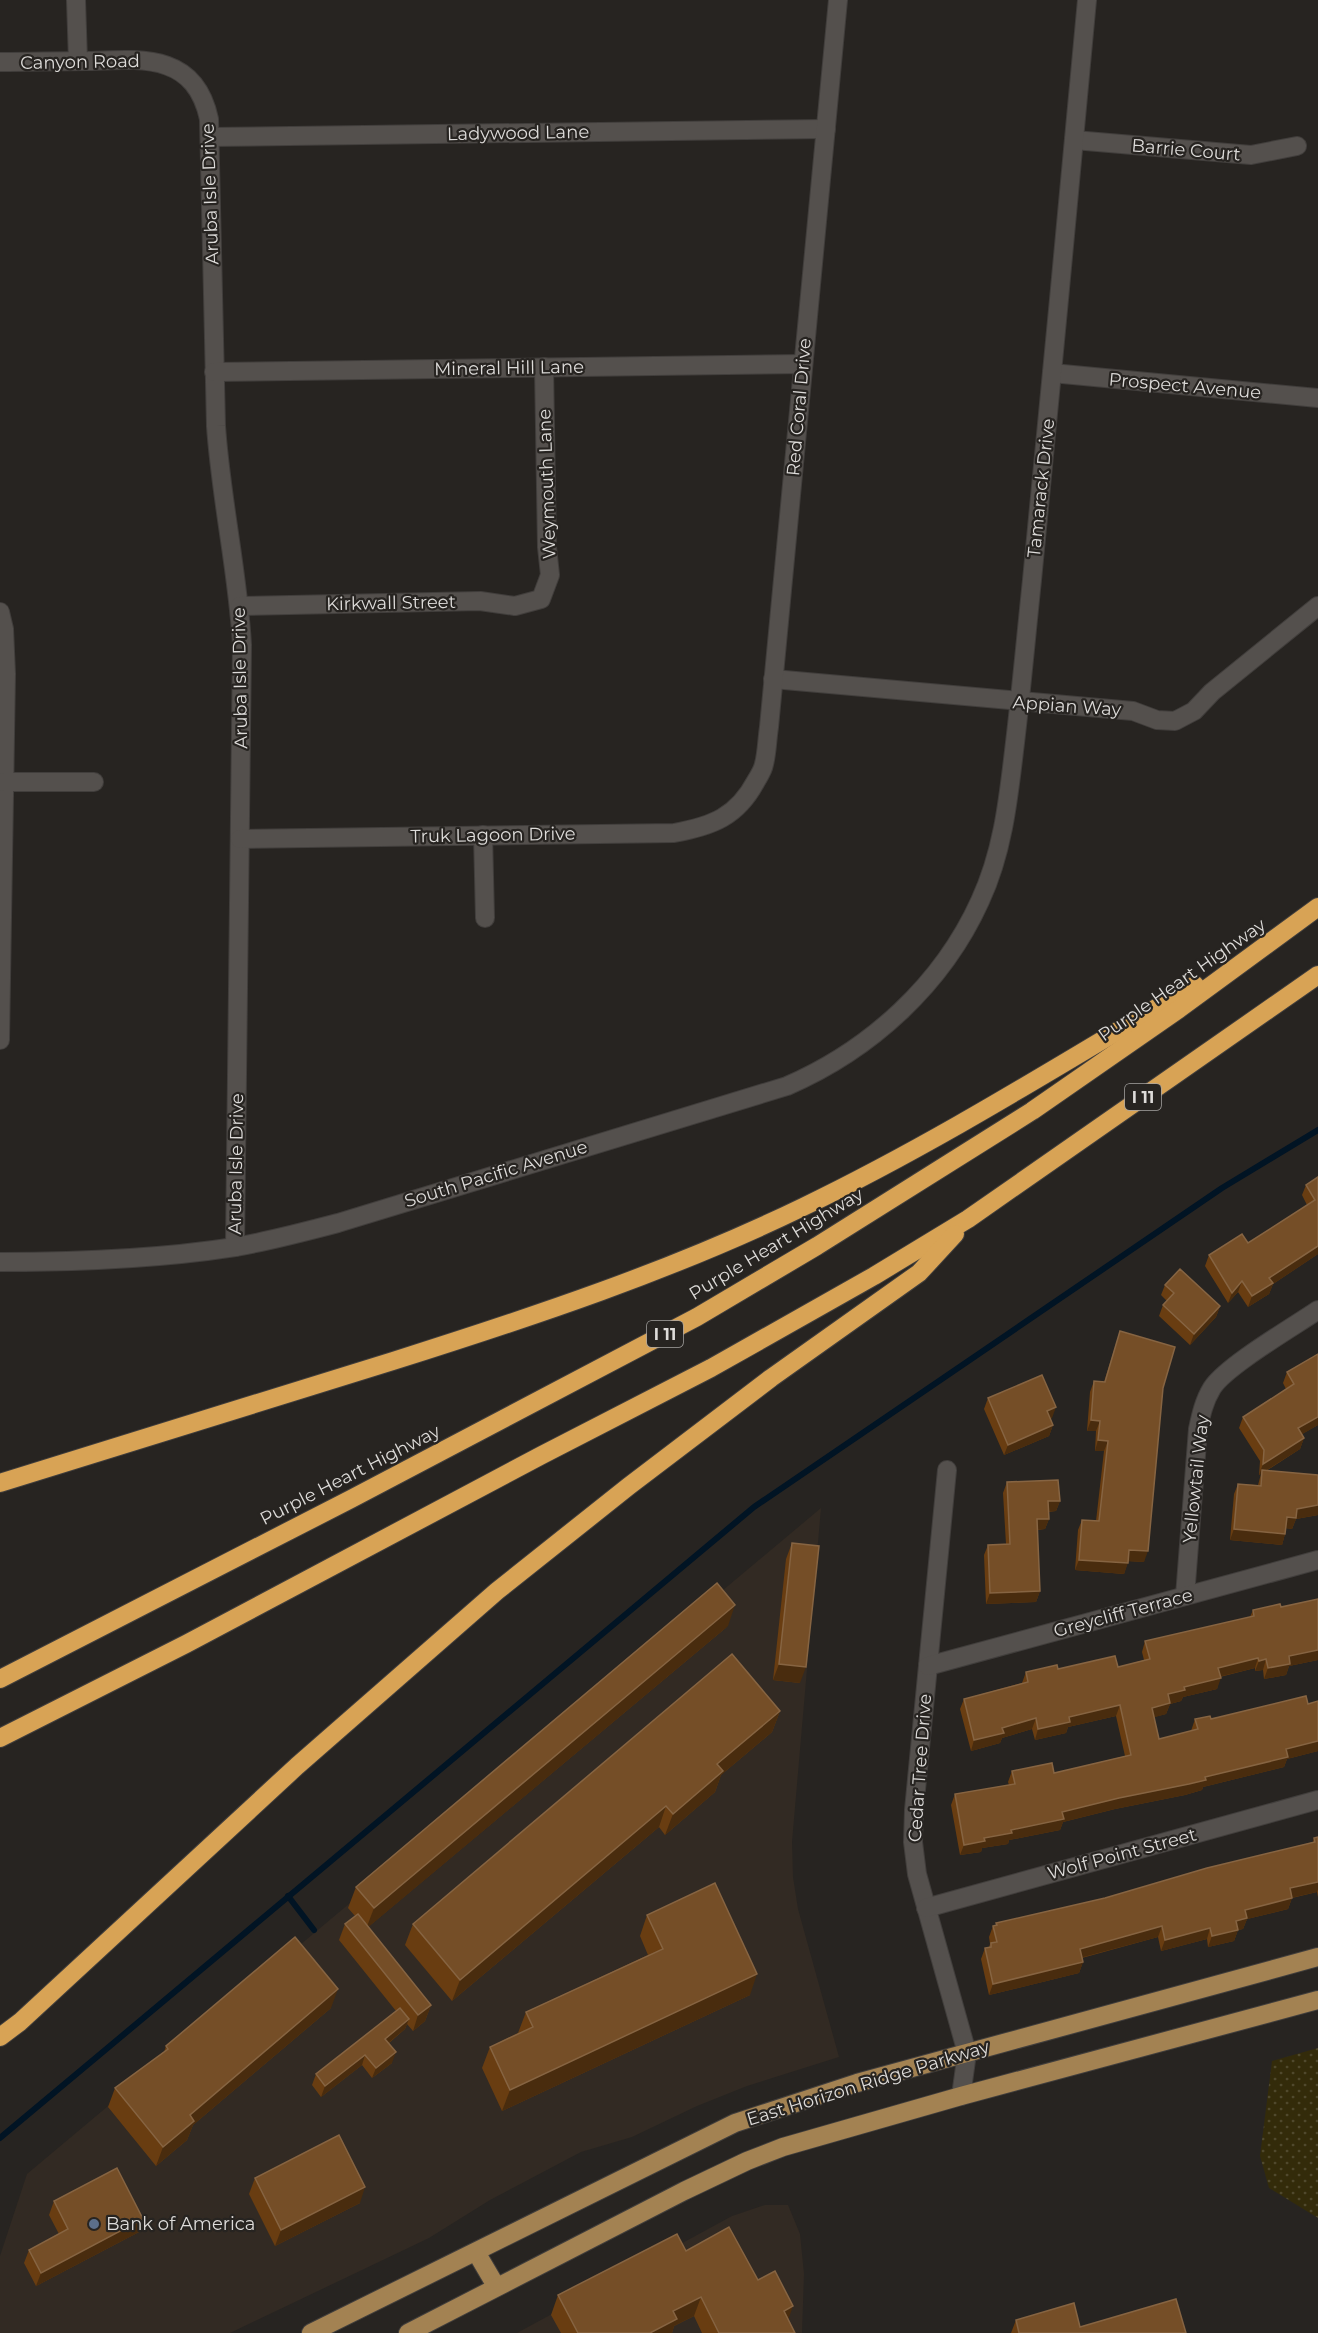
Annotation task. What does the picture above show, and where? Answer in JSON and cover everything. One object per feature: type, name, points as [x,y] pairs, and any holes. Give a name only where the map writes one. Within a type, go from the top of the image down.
[{"type":"highway","name":"Purple Heart Highway","points":[[0,1679],[697,1317],[816,1246],[1032,1111],[1318,908]]},
{"type":"highway","points":[[0,1483],[478,1334],[607,1290],[685,1258],[801,1208],[885,1165],[963,1122],[1293,927]]},
{"type":"highway","name":"I 11","points":[[0,1738],[186,1644],[711,1368],[968,1219],[1318,975]]},
{"type":"highway","points":[[0,2037],[21,2022],[297,1766],[497,1591],[629,1486],[771,1378],[920,1273],[968,1219]]},
{"type":"main road","name":"East Horizon Ridge Parkway","points":[[311,2333],[735,2123],[808,2098],[967,2053],[1318,1958]]},
{"type":"main road","name":"East Horizon Ridge Parkway","points":[[408,2333],[496,2286],[747,2161],[783,2147],[961,2096],[1318,2000]]},
{"type":"main road","points":[[476,2252],[496,2286]]},
{"type":"street","points":[[76,0],[78,61]]},
{"type":"street","name":"Red Coral Drive","points":[[739,807],[764,766],[838,0]]},
{"type":"street","name":"Tamarack Drive","points":[[944,962],[979,903],[993,870],[1002,836],[1020,702],[1087,0]]},
{"type":"street","name":"Canyon Road","points":[[0,63],[144,59],[172,67],[191,81]]},
{"type":"street","name":"Aruba Isle Drive","points":[[191,81],[205,99],[210,137],[214,372],[219,471],[240,606],[242,645],[235,1246]]},
{"type":"street","name":"Ladywood Lane","points":[[210,137],[826,129]]},
{"type":"street","name":"Barrie Court","points":[[1074,140],[1251,155],[1297,146]]},
{"type":"street","name":"Mineral Hill Lane","points":[[214,372],[804,364]]},
{"type":"street","name":"Weymouth Lane","points":[[541,599],[550,575],[547,547],[544,367]]},
{"type":"street","name":"Prospect Avenue","points":[[1052,373],[1318,398]]},
{"type":"street","name":"Kirkwall Street","points":[[240,606],[480,601],[515,606],[541,599]]},
{"type":"street","name":"Appian Way","points":[[773,679],[1133,711],[1157,720],[1175,721],[1194,711],[1212,692],[1318,606]]},
{"type":"street","points":[[0,612],[4,629],[6,674],[0,1040]]},
{"type":"street","points":[[4,782],[94,782]]},
{"type":"street","name":"Truk Lagoon Drive","points":[[240,839],[674,833],[703,828],[739,807]]},
{"type":"street","points":[[483,835],[485,918]]},
{"type":"street","name":"South Pacific Avenue","points":[[0,1262],[55,1262],[180,1254],[274,1240],[338,1223],[787,1086],[821,1070],[885,1026],[944,962]]},
{"type":"street","name":"Yellowtail Way","points":[[1185,1596],[1198,1428],[1203,1406],[1212,1387],[1231,1369],[1318,1310]]},
{"type":"street","name":"Cedar Tree Drive","points":[[947,1470],[914,1809],[913,1842],[917,1874],[967,2053],[961,2096]]},
{"type":"street","name":"Greycliff Terrace","points":[[928,1666],[1318,1560]]},
{"type":"street","name":"Wolf Point Street","points":[[926,1908],[1318,1800]]},
{"type":"shaded area","points":[[821,1508],[792,1842],[793,1877],[798,1909],[839,2057],[747,2086],[697,2106],[632,2137],[581,2152],[490,2200],[429,2238],[230,2333],[0,2333],[0,2256],[27,2174]]},
{"type":"shaded area","points":[[765,2205],[788,2205],[800,2234],[804,2274],[802,2333],[517,2333],[732,2216]]},
{"type":"sand","points":[[1318,2048],[1318,2218],[1269,2188],[1260,2156],[1272,2061]]},
{"type":"building","points":[[1318,1177],[1318,1246],[1269,1278],[1273,1283],[1252,1296],[1242,1281],[1232,1293],[1209,1255],[1242,1234],[1248,1243],[1315,1200],[1306,1185]]},
{"type":"building","points":[[1180,1269],[1220,1306],[1194,1334],[1163,1305],[1174,1293],[1165,1285]]},
{"type":"building","points":[[1120,1331],[1175,1347],[1163,1388],[1148,1551],[1129,1550],[1128,1563],[1079,1560],[1082,1520],[1099,1521],[1108,1441],[1098,1440],[1100,1421],[1091,1420],[1094,1381],[1105,1382]]},
{"type":"building","points":[[1318,1354],[1318,1417],[1298,1428],[1304,1438],[1263,1464],[1264,1450],[1243,1417],[1294,1384],[1287,1372]]},
{"type":"building","points":[[1042,1375],[1056,1407],[1047,1411],[1053,1425],[1008,1445],[988,1398]]},
{"type":"building","points":[[1262,1470],[1318,1475],[1318,1505],[1297,1509],[1296,1518],[1287,1517],[1285,1534],[1234,1529],[1238,1484],[1261,1486]]},
{"type":"building","points":[[1058,1480],[1060,1501],[1048,1501],[1049,1519],[1037,1519],[1040,1591],[990,1593],[988,1545],[1010,1544],[1007,1482]]},
{"type":"building","points":[[792,1543],[819,1546],[806,1667],[779,1664]]},
{"type":"building","points":[[717,1583],[735,1605],[374,1908],[356,1887]]},
{"type":"building","points":[[1318,1599],[1318,1650],[1289,1656],[1290,1664],[1268,1668],[1266,1659],[1259,1661],[1258,1658],[1218,1668],[1221,1678],[1184,1687],[1185,1690],[1168,1694],[1170,1703],[1152,1708],[1159,1739],[1198,1729],[1195,1719],[1210,1716],[1211,1719],[1306,1696],[1308,1704],[1318,1701],[1318,1741],[1286,1749],[1288,1757],[1205,1777],[1206,1780],[1062,1812],[1064,1819],[1011,1830],[1012,1833],[984,1838],[985,1841],[964,1845],[955,1794],[1015,1784],[1012,1771],[1052,1763],[1054,1773],[1131,1755],[1120,1705],[1069,1717],[1070,1722],[1038,1729],[1036,1718],[1002,1728],[1004,1733],[974,1740],[964,1699],[1028,1682],[1026,1672],[1057,1665],[1058,1669],[1115,1656],[1118,1667],[1150,1659],[1145,1641],[1254,1616],[1253,1610]]},
{"type":"building","points":[[732,1654],[780,1711],[717,1764],[723,1771],[673,1814],[666,1806],[460,1980],[413,1924]]},
{"type":"building","points":[[1318,1837],[1318,1882],[1290,1888],[1292,1898],[1245,1910],[1247,1918],[1236,1921],[1238,1930],[1212,1936],[1210,1928],[1165,1940],[1162,1926],[1080,1949],[1083,1962],[993,1984],[985,1948],[997,1942],[993,1926],[997,1925],[996,1923],[1105,1898],[1207,1868],[1315,1842],[1314,1838]]},
{"type":"building","points":[[715,1883],[757,1974],[510,2090],[490,2047],[533,2027],[526,2012],[663,1949],[647,1915]]},
{"type":"building","points":[[358,1914],[431,2005],[418,2015],[345,1924]]},
{"type":"building","points":[[295,1937],[338,1989],[190,2115],[194,2121],[163,2147],[115,2088],[168,2049],[166,2046]]},
{"type":"building","points":[[400,2008],[409,2019],[385,2039],[396,2052],[376,2068],[365,2055],[325,2086],[316,2074]]},
{"type":"building","points":[[339,2135],[365,2187],[281,2230],[255,2178]]},
{"type":"building","name":"Bank of America","points":[[117,2168],[143,2219],[41,2273],[29,2250],[68,2229],[54,2201]]},
{"type":"building","points":[[729,2227],[758,2280],[775,2271],[793,2306],[784,2311],[795,2333],[719,2333],[701,2297],[673,2311],[677,2319],[650,2333],[578,2333],[558,2295],[677,2234],[686,2251]]},
{"type":"building","points":[[1176,2299],[1186,2333],[1019,2333],[1016,2320],[1074,2303],[1080,2327]]},
{"type":"waterway","points":[[0,2138],[754,1507],[1222,1188],[1318,1130]]},
{"type":"waterway","points":[[288,1896],[314,1930]]},
{"type":"place","name":"Bank of America","points":[[94,2224]]}]
